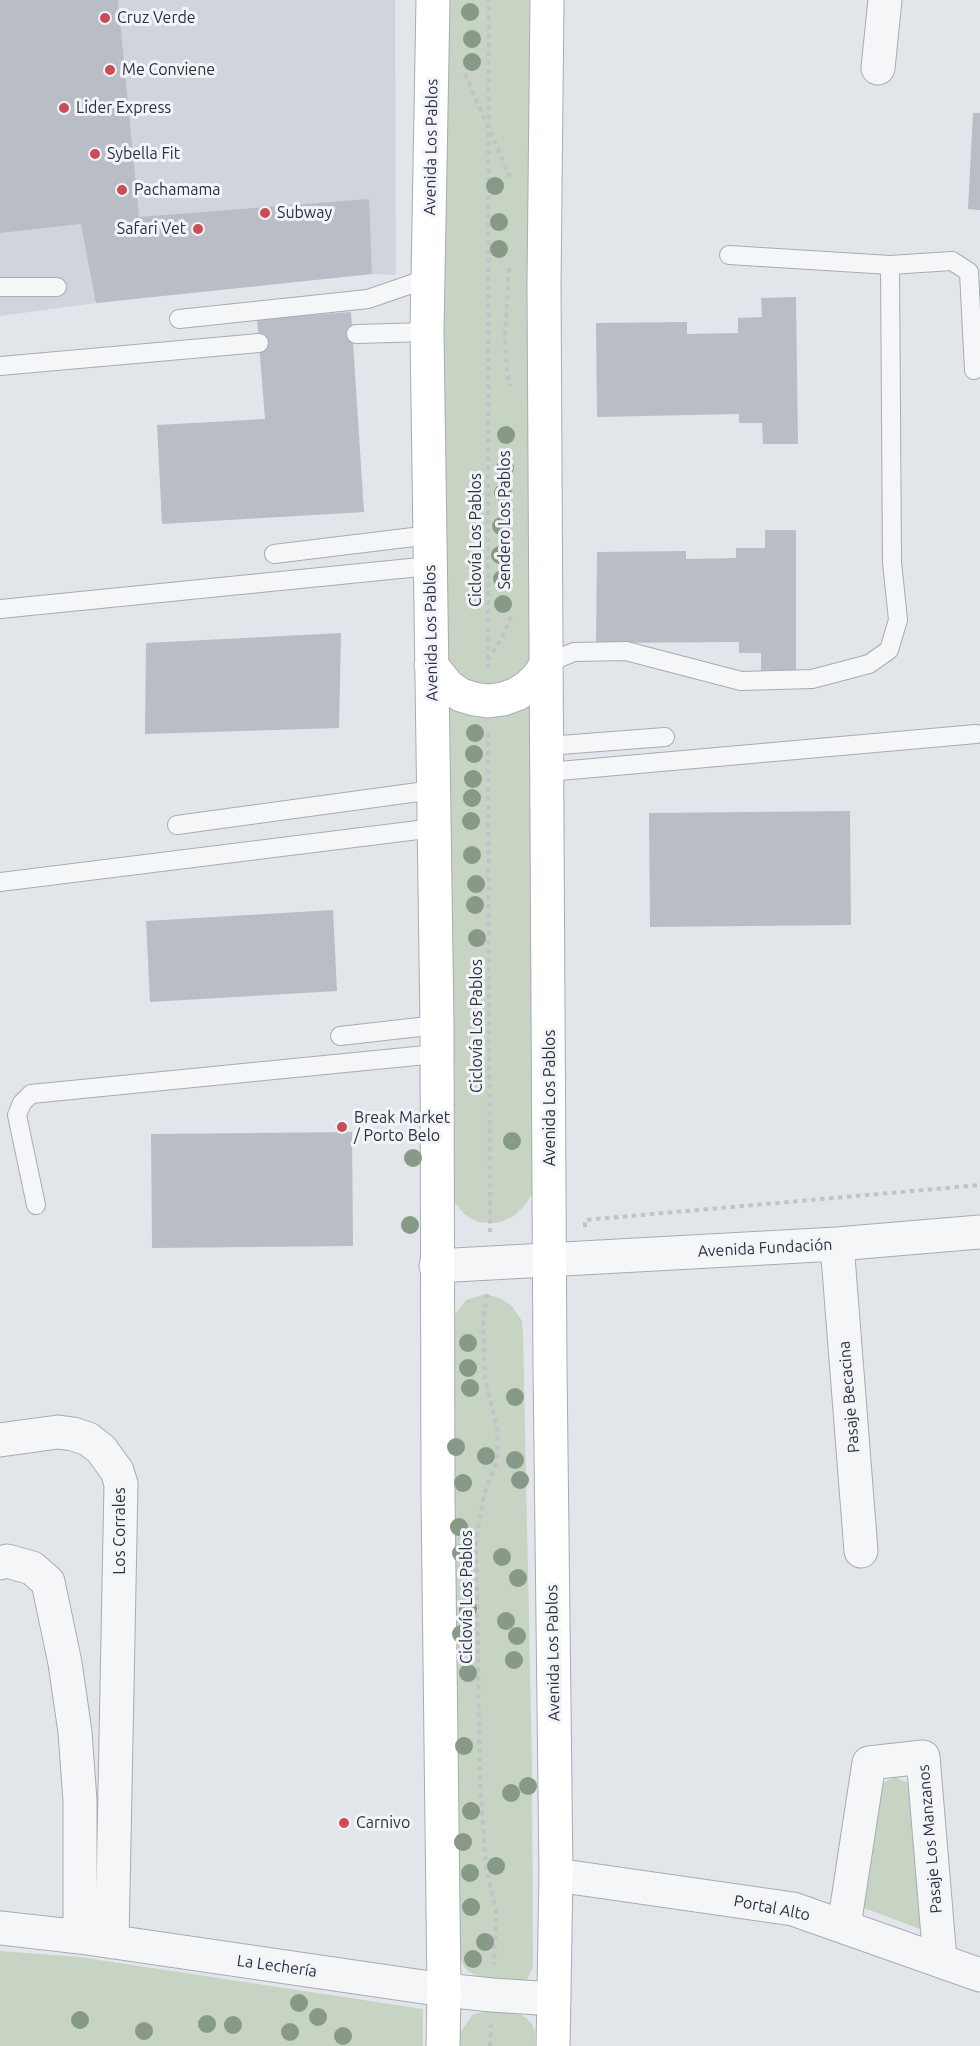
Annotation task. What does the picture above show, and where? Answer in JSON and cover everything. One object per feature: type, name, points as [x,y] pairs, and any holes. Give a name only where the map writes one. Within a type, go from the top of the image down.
[{"type":"main road","name":"Avenida Los Pablos","points":[[545,2],[544,285],[556,1875],[553,2046]]},
{"type":"main road","name":"Avenida Los Pablos","points":[[434,4],[427,332],[436,1040],[436,1266],[444,1990],[442,2046]]},
{"type":"main road","points":[[431,665],[449,687],[478,699],[502,699],[517,694],[529,686],[547,663]]},
{"type":"street","points":[[878,69],[885,0]]},
{"type":"street","name":"Avenida Fundación","points":[[550,1261],[837,1244],[980,1232]]},
{"type":"street","name":"Pasaje Becacina","points":[[837,1244],[861,1551]]},
{"type":"street","points":[[436,1266],[550,1261]]},
{"type":"street","name":"Los Corrales","points":[[0,1440],[58,1432],[88,1439],[101,1449],[117,1471],[121,1484],[112,1942]]},
{"type":"street","points":[[0,1563],[7,1562],[32,1568],[48,1582],[75,1732],[80,1801],[80,1937]]},
{"type":"street","points":[[64,1663],[117,1653]]},
{"type":"street","name":"Pasaje Los Manzanos","points":[[844,1926],[869,1763],[923,1757],[940,1960]]},
{"type":"street","name":"Portal Alto","points":[[556,1875],[793,1909],[980,1975]]},
{"type":"street","name":"La Lechería","points":[[0,1928],[80,1937],[444,1990],[554,1999]]},
{"type":"lane","points":[[729,255],[890,265],[952,261],[969,272],[974,370]]},
{"type":"lane","points":[[547,663],[574,652],[626,651],[741,681],[812,680],[869,664],[889,650],[898,620],[892,562],[890,265]]},
{"type":"lane","points":[[179,319],[368,299],[429,278]]},
{"type":"lane","points":[[0,287],[57,287]]},
{"type":"lane","points":[[356,334],[427,332]]},
{"type":"lane","points":[[0,366],[259,343]]},
{"type":"lane","points":[[274,554],[430,550]]},
{"type":"lane","points":[[0,609],[430,550]]},
{"type":"lane","points":[[548,759],[976,734]]},
{"type":"lane","points":[[548,759],[665,737]]},
{"type":"lane","points":[[177,825],[433,790]]},
{"type":"lane","points":[[0,882],[434,828]]},
{"type":"lane","points":[[340,1036],[436,1040]]},
{"type":"lane","points":[[36,1205],[17,1115],[21,1103],[31,1094],[436,1040]]},
{"type":"path","name":"Ciclovía Los Pablos","points":[[489,0],[488,661],[478,699],[491,1217],[483,1324],[483,1356],[486,1386],[497,1428],[498,1453],[484,1495],[476,1540],[482,1818],[486,1868],[496,1910],[497,1926],[490,2046]]},
{"type":"path","points":[[461,65],[510,174],[511,182]]},
{"type":"path","points":[[510,266],[505,337],[507,373],[511,388]]},
{"type":"path","name":"Sendero Los Pablos","points":[[478,699],[471,685],[502,637],[514,610]]},
{"type":"shaded area","points":[[0,0],[395,0],[396,275],[372,274],[96,303],[0,316]]},
{"type":"green space","points":[[440,0],[529,0],[532,1099],[535,1171],[533,1193],[525,1205],[514,1216],[493,1223],[478,1222],[465,1215],[450,1197]]},
{"type":"green space","points":[[486,1294],[511,1305],[522,1321],[523,1333],[532,1764],[533,1966],[527,1980],[520,1983],[483,1978],[469,1972],[461,1959],[459,1944],[452,1318],[466,1300]]},
{"type":"green space","points":[[895,1777],[908,1783],[923,1930],[864,1908],[883,1783]]},
{"type":"green space","points":[[0,1951],[79,1957],[423,2009],[423,2046],[0,2046]]},
{"type":"green space","points":[[512,2010],[532,2024],[535,2032],[535,2046],[457,2046],[459,2034],[473,2014]]},
{"type":"building","points":[[0,0],[118,0],[139,217],[369,199],[372,274],[96,303],[81,224],[0,233]]},
{"type":"building","points":[[973,113],[980,113],[980,210],[968,209]]},
{"type":"building","points":[[796,297],[798,444],[763,444],[762,423],[739,423],[739,414],[597,417],[596,323],[687,322],[687,334],[738,333],[738,318],[762,317],[761,298]]},
{"type":"building","points":[[351,312],[364,512],[162,524],[157,425],[265,419],[257,319]]},
{"type":"building","points":[[765,530],[796,530],[796,674],[761,674],[761,653],[739,653],[739,642],[596,643],[597,552],[686,551],[686,559],[736,558],[736,548],[765,548]]},
{"type":"building","points":[[341,633],[339,728],[145,734],[146,643]]},
{"type":"building","points":[[850,811],[851,925],[650,927],[649,813]]},
{"type":"building","points":[[333,910],[337,991],[150,1002],[146,921]]},
{"type":"building","points":[[352,1132],[353,1246],[152,1248],[151,1134]]},
{"type":"place","name":"Cruz Verde","points":[[105,18]]},
{"type":"place","name":"Me Conviene","points":[[110,70]]},
{"type":"place","name":"Lider Express","points":[[64,108]]},
{"type":"place","name":"Sybella Fit","points":[[95,154]]},
{"type":"place","name":"Pachamama","points":[[122,190]]},
{"type":"place","name":"Subway","points":[[265,213]]},
{"type":"place","name":"Safari Vet","points":[[198,229]]},
{"type":"place","name":"Break Market / Porto Belo","points":[[342,1127]]},
{"type":"place","name":"Carnivo","points":[[344,1823]]}]
